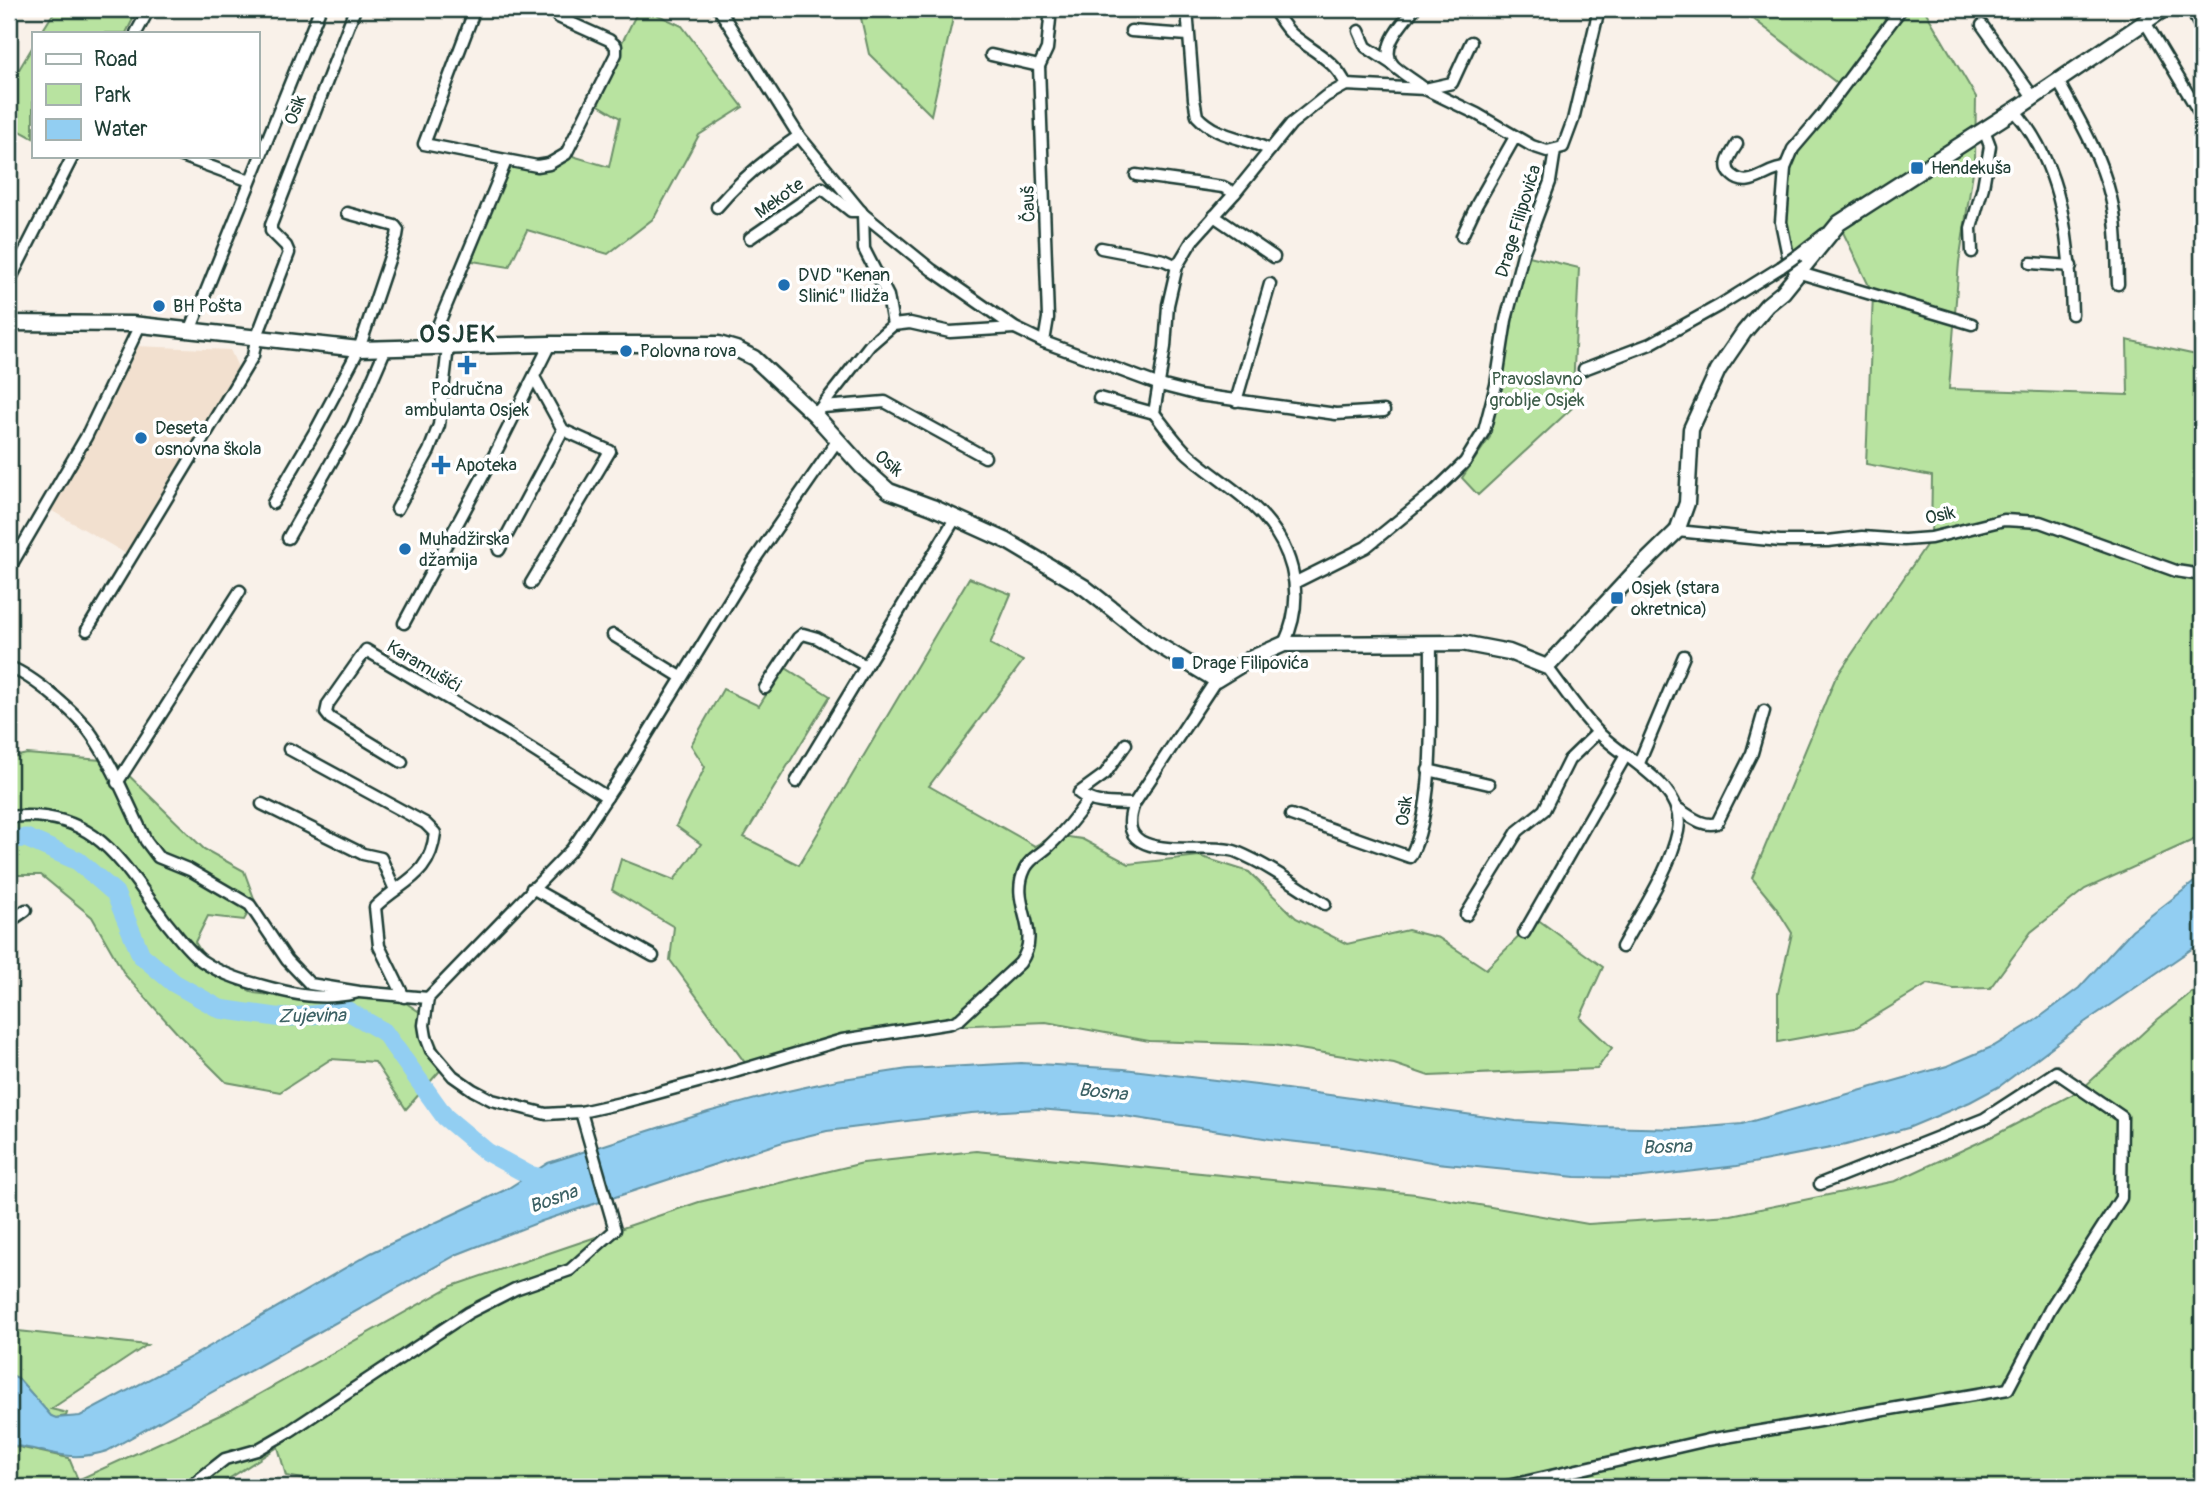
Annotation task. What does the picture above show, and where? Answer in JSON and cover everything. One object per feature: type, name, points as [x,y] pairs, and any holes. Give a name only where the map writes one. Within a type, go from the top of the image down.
[{"type":"main road","points":[[1216,680],[1252,658],[1284,644],[1431,642],[1486,647],[1509,652],[1547,667],[1677,531],[1687,503],[1691,429],[1713,382],[1744,332],[1799,274],[1839,223],[2164,9]]},
{"type":"main road","name":"Osik","points":[[9,323],[140,325],[256,339],[386,350],[550,344],[719,344],[736,349],[754,358],[819,411],[837,441],[889,491],[956,517],[1007,541],[1084,587],[1154,643],[1216,680]]},
{"type":"street","points":[[137,32],[149,9]]},
{"type":"street","name":"Osik","points":[[190,331],[320,9]]},
{"type":"street","name":"Osik","points":[[87,630],[253,356],[256,339],[289,253],[286,246],[271,231],[271,225],[355,9]]},
{"type":"street","points":[[475,9],[424,144],[537,166],[549,164],[566,154],[616,54],[616,46],[609,40],[558,17]]},
{"type":"street","points":[[719,9],[799,136],[862,213],[932,270],[1015,328],[1044,342],[1160,385],[1236,401],[1336,414],[1384,411]]},
{"type":"street","name":"Čauš","points":[[1044,342],[1048,318],[1039,65],[1047,49],[1051,9]]},
{"type":"street","points":[[1188,9],[1188,35],[1197,116],[1225,136],[1250,141],[1270,150]]},
{"type":"street","points":[[1392,64],[1392,39],[1414,9]]},
{"type":"street","name":"Drage Filipovića","points":[[1359,31],[1366,47],[1425,89],[1547,151],[1563,147],[1573,120],[1599,9]]},
{"type":"street","points":[[1901,9],[1822,115],[1793,149],[1785,168],[1781,222],[1788,256],[1799,274],[1972,324]]},
{"type":"street","points":[[2192,9],[2202,30]]},
{"type":"street","points":[[1154,412],[1160,385],[1168,305],[1177,266],[1192,241],[1236,193],[1291,124],[1313,105],[1346,85],[1325,57],[1294,36],[1274,10]]},
{"type":"street","points":[[2145,22],[2202,117]]},
{"type":"street","points":[[1982,25],[2033,97]]},
{"type":"street","points":[[1131,31],[1188,35]]},
{"type":"street","points":[[1425,89],[1452,83],[1471,42]]},
{"type":"street","points":[[991,55],[1039,65]]},
{"type":"street","points":[[2058,81],[2087,134],[2108,188],[2116,235],[2118,284]]},
{"type":"street","name":"Drage Filipovića","points":[[1346,85],[1425,89]]},
{"type":"street","points":[[2014,110],[2045,156],[2060,198],[2071,266],[2072,314]]},
{"type":"street","points":[[1972,251],[1971,228],[1983,187],[1990,146],[1984,130]]},
{"type":"street","name":"Mekote","points":[[717,207],[737,183],[799,136]]},
{"type":"street","name":"Drage Filipovića","points":[[1462,236],[1515,136]]},
{"type":"street","points":[[1737,145],[1727,166],[1730,174],[1740,180],[1752,180],[1785,168]]},
{"type":"street","name":"Drage Filipovića","points":[[1296,582],[1366,547],[1411,511],[1465,462],[1484,431],[1496,385],[1506,320],[1523,254],[1550,182],[1555,150]]},
{"type":"street","points":[[9,282],[72,158]]},
{"type":"street","points":[[188,158],[250,180]]},
{"type":"street","points":[[429,347],[506,161]]},
{"type":"street","points":[[1136,175],[1223,187],[1236,193]]},
{"type":"street","name":"Mekote","points":[[750,238],[822,187],[851,211],[862,213]]},
{"type":"street","points":[[273,503],[359,349],[398,230],[395,226],[347,213]]},
{"type":"street","points":[[862,213],[864,249],[888,296],[893,325]]},
{"type":"street","points":[[1214,216],[1274,257]]},
{"type":"street","points":[[1584,369],[1650,344],[1720,305],[1781,267],[1839,223]]},
{"type":"street","points":[[1101,247],[1164,260],[1177,266]]},
{"type":"street","points":[[2031,263],[2071,266]]},
{"type":"street","points":[[1236,401],[1270,284]]},
{"type":"street","points":[[819,411],[870,345],[893,325],[910,323],[950,332],[1015,328]]},
{"type":"street","points":[[9,569],[86,437],[140,325]]},
{"type":"street","points":[[404,623],[550,344]]},
{"type":"street","points":[[397,509],[429,451],[439,425],[448,347]]},
{"type":"street","points":[[288,538],[353,424],[386,350]]},
{"type":"street","points":[[531,583],[610,451],[563,430],[534,377]]},
{"type":"street","points":[[1099,398],[1154,412],[1187,453],[1252,505],[1271,526],[1284,548],[1296,582],[1291,629],[1284,644]]},
{"type":"street","points":[[819,411],[885,402],[985,457]]},
{"type":"street","points":[[499,550],[563,430]]},
{"type":"street","points":[[837,441],[755,559],[572,849],[428,998],[424,1025],[431,1050],[453,1076],[482,1095],[513,1107],[546,1114],[580,1112],[731,1073],[842,1040],[951,1023],[960,1019],[1020,963],[1026,954],[1030,929],[1019,900],[1025,869],[1030,860],[1073,823],[1088,800]]},
{"type":"street","points":[[796,782],[956,517]]},
{"type":"street","name":"Osik","points":[[1677,531],[1780,541],[1828,541],[1861,537],[1904,540],[1931,538],[2004,520],[2040,522],[2176,571],[2202,575]]},
{"type":"street","points":[[117,783],[240,591]]},
{"type":"street","points":[[765,688],[803,634],[817,638],[866,666]]},
{"type":"street","points":[[613,635],[681,677]]},
{"type":"street","name":"Osik","points":[[1291,815],[1410,857],[1422,831],[1428,770],[1431,642]]},
{"type":"street","name":"Karamušići","points":[[402,762],[326,713],[328,704],[366,650],[607,797]]},
{"type":"street","points":[[1639,763],[1684,656]]},
{"type":"street","points":[[9,667],[21,671],[46,689],[91,734],[146,841],[158,857],[190,870],[250,905],[287,960],[310,984],[359,992],[428,998]]},
{"type":"street","points":[[1547,667],[1598,732],[1639,763],[1661,785],[1677,808],[1704,825],[1717,823],[1752,753],[1764,711]]},
{"type":"street","points":[[1216,680],[1134,804],[1130,826],[1139,839],[1173,850],[1215,847],[1235,850],[1325,904]]},
{"type":"street","points":[[1466,915],[1518,831],[1544,810],[1569,760],[1598,732]]},
{"type":"street","points":[[1126,744],[1105,774],[1079,793],[1088,800],[1134,804]]},
{"type":"street","points":[[289,748],[433,829],[434,839],[416,877],[395,890],[375,908],[379,946],[404,997]]},
{"type":"street","points":[[1524,933],[1626,754]]},
{"type":"street","points":[[1428,770],[1489,784]]},
{"type":"street","points":[[262,804],[363,854],[381,859],[395,890]]},
{"type":"street","points":[[1622,947],[1657,884],[1673,848],[1679,828],[1677,808]]},
{"type":"street","points":[[9,817],[51,816],[97,837],[114,852],[179,938],[201,960],[233,977],[314,998],[335,998],[359,992]]},
{"type":"street","points":[[532,888],[653,956]]},
{"type":"street","points":[[9,922],[26,910]]},
{"type":"street","points":[[1503,1487],[1708,1440],[2008,1389],[2050,1309],[2121,1198],[2122,1117],[2056,1072],[1984,1119],[1820,1184]]},
{"type":"street","points":[[194,1487],[197,1480],[225,1460],[257,1450],[290,1431],[468,1312],[515,1289],[570,1270],[615,1230],[580,1112]]},
{"type":"shaded area","name":"Deseta osnovna škola","points":[[136,346],[230,350],[238,367],[130,556],[47,508]]},
{"type":"green space","points":[[56,9],[138,9],[126,32],[42,32]]},
{"type":"green space","points":[[639,9],[645,9],[682,26],[743,107],[699,135],[654,218],[608,254],[527,230],[509,267],[472,261],[506,161],[538,166],[566,154],[609,167],[620,118],[592,101]]},
{"type":"green space","points":[[859,9],[955,9],[931,115],[869,54]]},
{"type":"green space","points":[[1753,9],[1924,9],[1976,97],[1975,159],[1959,262],[1949,389],[2128,395],[2127,340],[2201,356],[2202,352],[2202,836],[2085,889],[2031,932],[1990,988],[1954,989],[1928,984],[1855,1028],[1778,1042],[1778,993],[1792,933],[1775,906],[1752,878],[1835,679],[1931,538],[1932,476],[1866,464],[1873,294],[1839,224],[1788,256],[1781,222],[1785,168],[1842,87],[1751,17]]},
{"type":"green space","points":[[32,48],[32,137],[9,125],[9,86]]},
{"type":"green space","name":"Pravoslavno groblje Osjek","points":[[1525,255],[1579,268],[1572,408],[1478,495],[1462,478],[1490,437]]},
{"type":"green space","points":[[969,578],[1011,594],[990,644],[1023,661],[929,786],[1035,846],[1055,835],[1082,839],[1129,864],[1199,856],[1249,872],[1296,918],[1347,944],[1408,930],[1439,938],[1486,969],[1537,919],[1603,967],[1580,1018],[1612,1048],[1597,1069],[1429,1076],[1394,1064],[1274,1045],[1149,1041],[1046,1022],[952,1026],[837,1038],[746,1064],[670,960],[674,927],[612,890],[621,859],[674,880],[701,844],[676,826],[705,767],[691,745],[723,689],[759,706],[784,667],[830,696],[744,837],[799,865]]},
{"type":"green space","points":[[27,754],[114,761],[204,849],[244,871],[255,901],[244,920],[208,916],[195,942],[212,969],[254,993],[312,1000],[354,987],[394,995],[424,1015],[445,1065],[406,1109],[375,1062],[331,1059],[280,1092],[226,1082],[125,975],[92,917],[41,875],[9,875],[9,758]]},
{"type":"green space","points":[[2202,984],[2200,1487],[321,1487],[319,1482],[286,1476],[278,1447],[216,1487],[9,1487],[9,1445],[69,1458],[78,1480],[231,1410],[452,1286],[699,1202],[863,1163],[976,1151],[1416,1194],[1588,1224],[1731,1215],[1896,1181],[1997,1134],[2081,1090],[2157,1020]]},
{"type":"green space","points":[[9,1330],[147,1345],[51,1409],[67,1413],[66,1416],[55,1418],[18,1378],[9,1374]]},
{"type":"water","name":"Bosna","points":[[2202,876],[2202,942],[2085,1022],[2000,1086],[1908,1128],[1846,1145],[1737,1166],[1635,1178],[1575,1177],[1437,1163],[1124,1116],[1038,1109],[971,1113],[827,1131],[786,1141],[542,1221],[458,1254],[107,1451],[93,1455],[68,1456],[9,1445],[9,1374],[18,1378],[51,1416],[80,1416],[191,1357],[371,1253],[507,1189],[548,1163],[774,1094],[837,1080],[908,1069],[1021,1063],[1124,1069],[1516,1121],[1682,1129],[1742,1124],[1947,1066],[1994,1046],[2036,1020],[2079,988],[2132,930]]},
{"type":"waterway","name":"Zujevina","points":[[9,839],[26,838],[78,861],[115,893],[141,955],[174,983],[220,1009],[283,1018],[348,1011],[384,1032],[445,1117],[487,1152],[529,1175],[552,1181]]},
{"type":"place","name":"Hendekuša","points":[[1917,168]]},
{"type":"place","name":"DVD \"Kenan Slinić\" Ilidža","points":[[784,285]]},
{"type":"place","name":"BH Pošta","points":[[159,306]]},
{"type":"place","name":"Polovna rova","points":[[626,351]]},
{"type":"place","name":"Područna ambulanta Osjek","points":[[467,365]]},
{"type":"place","name":"Deseta osnovna škola","points":[[141,438]]},
{"type":"place","name":"Apoteka","points":[[441,465]]},
{"type":"place","name":"Muhadžirska džamija","points":[[405,549]]},
{"type":"place","name":"Osjek (stara okretnica)","points":[[1617,598]]},
{"type":"place","name":"Drage Filipovića","points":[[1178,663]]},
{"type":"district","name":"OSJEK","points":[[458,334]]}]
